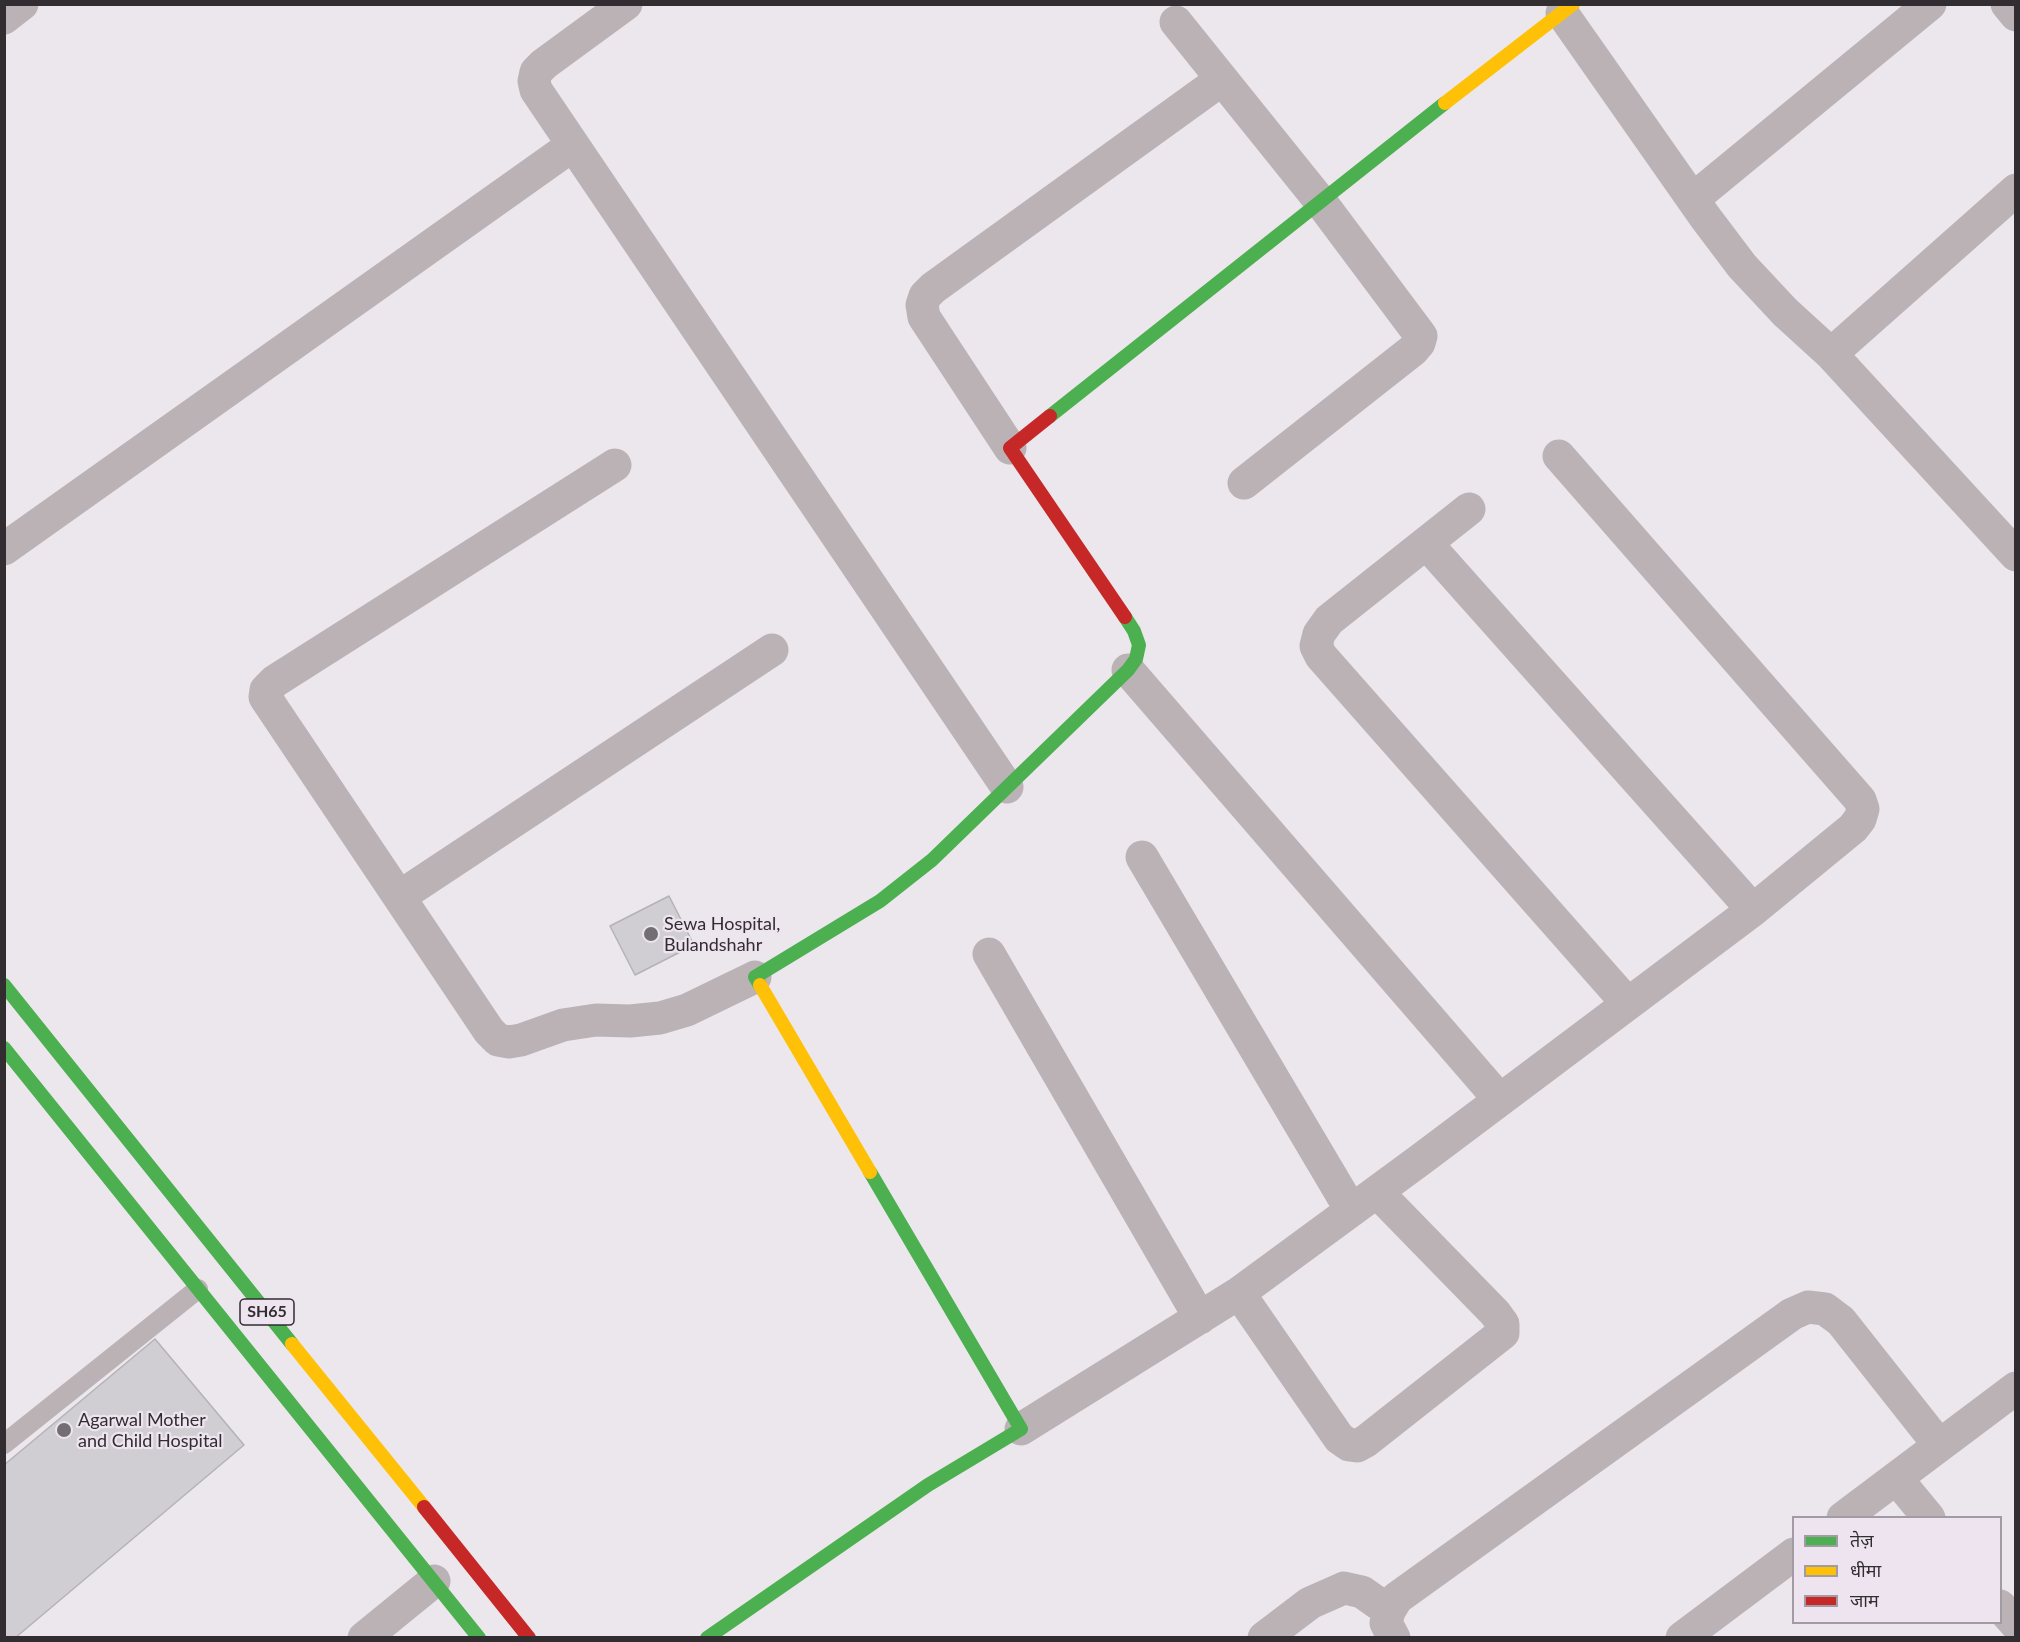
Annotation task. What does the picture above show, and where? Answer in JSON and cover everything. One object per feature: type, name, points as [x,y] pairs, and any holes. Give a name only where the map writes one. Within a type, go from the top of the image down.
[{"type":"street","points":[[4,18],[22,4]]},
{"type":"street","points":[[626,4],[544,64],[536,72],[534,81],[536,90],[1008,787]]},
{"type":"street","points":[[1693,199],[1930,4]]},
{"type":"street","points":[[2007,4],[2016,15]]},
{"type":"street","points":[[1010,448],[1320,201],[1567,9],[1693,199],[1742,266],[1785,312],[1831,354],[2016,555]]},
{"type":"street","points":[[1176,22],[1320,201],[1421,336],[1419,343],[1244,483]]},
{"type":"street","points":[[615,465],[275,681],[266,690],[265,697],[270,706],[489,1031],[498,1040],[509,1042],[574,1023],[596,1020],[630,1021],[660,1018],[687,1010],[755,977],[880,901],[932,860],[1128,670],[1136,659],[1139,645],[1134,631],[924,317],[922,305],[925,296],[933,288],[1221,80]]},
{"type":"street","points":[[4,549],[573,145]]},
{"type":"street","points":[[1831,354],[2016,189]]},
{"type":"street","points":[[707,1638],[928,1485],[1239,1293],[1753,910],[1860,819],[1863,809],[1860,800],[1559,456]]},
{"type":"street","points":[[1469,509],[1329,620],[1319,634],[1316,646],[1321,656],[1628,1004]]},
{"type":"street","points":[[1427,543],[1753,910]]},
{"type":"street","points":[[399,897],[772,650]]},
{"type":"street","points":[[1128,670],[1500,1100]]},
{"type":"street","points":[[1143,857],[1364,1201],[1496,1313],[1503,1324],[1503,1333],[1366,1441],[1357,1446],[1349,1445],[1339,1438],[1239,1293]]},
{"type":"street","points":[[989,954],[1200,1318]]},
{"type":"street","points":[[755,977],[1021,1429]]},
{"type":"street","name":"SH65","points":[[4,985],[529,1638]]},
{"type":"street","name":"SH65","points":[[4,1048],[479,1638]]},
{"type":"street","points":[[1391,1624],[1397,1598],[1792,1314],[1808,1307],[1825,1309],[1841,1321],[1939,1445]]},
{"type":"street","points":[[1846,1516],[2016,1388]]},
{"type":"street","points":[[1896,1478],[1927,1516]]},
{"type":"street","points":[[1682,1638],[1792,1556]]},
{"type":"street","points":[[364,1638],[434,1581]]},
{"type":"street","points":[[1264,1638],[1310,1603],[1344,1588],[1362,1592],[1391,1624]]},
{"type":"street","points":[[2002,1607],[2016,1624]]},
{"type":"lane","points":[[4,1444],[198,1289]]},
{"type":"building","points":[[669,896],[694,945],[635,975],[610,926]]},
{"type":"building","points":[[155,1339],[244,1445],[15,1638],[4,1638],[4,1465]]},
{"type":"traffic: fast","points":[[1050,416],[1445,103]]},
{"type":"traffic: fast","points":[[760,985],[755,977],[880,901],[932,860],[1128,670],[1136,659],[1139,645],[1125,617]]},
{"type":"traffic: fast","points":[[4,985],[292,1344]]},
{"type":"traffic: fast","points":[[4,1048],[479,1638]]},
{"type":"traffic: fast","points":[[707,1638],[928,1485],[1021,1429],[870,1172]]},
{"type":"traffic: slow","points":[[1445,103],[1573,4]]},
{"type":"traffic: slow","points":[[760,985],[870,1172]]},
{"type":"traffic: slow","points":[[292,1344],[424,1507]]},
{"type":"traffic: jam","points":[[1050,416],[1010,448],[1125,617]]},
{"type":"traffic: jam","points":[[424,1507],[529,1638]]},
{"type":"place","name":"Sewa Hospital, Bulandshahr","points":[[651,934]]},
{"type":"place","name":"Agarwal Mother and Child Hospital","points":[[64,1430]]}]
